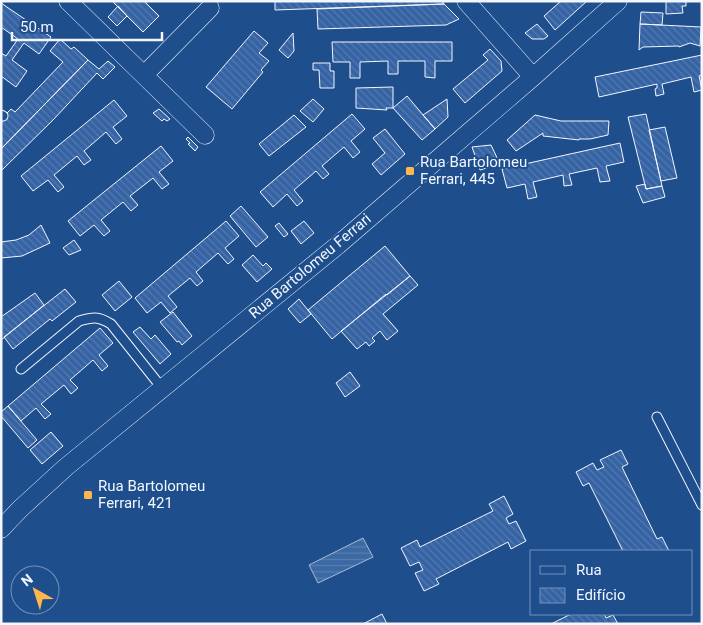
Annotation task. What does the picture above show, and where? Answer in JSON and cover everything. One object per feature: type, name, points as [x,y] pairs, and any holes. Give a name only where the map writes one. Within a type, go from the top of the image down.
[{"type":"street","points":[[68,1],[205,135]]},
{"type":"street","points":[[466,1],[533,77]]},
{"type":"street","name":"Rua Bartolomeu Ferrari","points":[[1,529],[62,471],[338,245],[618,1]]},
{"type":"street","points":[[144,76],[210,8]]},
{"type":"lane","points":[[21,368],[79,321],[101,318],[110,324],[162,388]]},
{"type":"lane","points":[[658,417],[702,505]]},
{"type":"water","points":[[363,538],[373,557],[318,583],[309,565]]},
{"type":"building","points":[[112,1],[144,1],[159,16],[143,32]]},
{"type":"building","points":[[275,1],[442,1],[444,4],[275,10]]},
{"type":"building","points":[[561,1],[587,1],[555,30],[544,16]]},
{"type":"building","points":[[667,1],[686,1],[686,6],[682,6],[683,13],[666,14]]},
{"type":"building","points":[[1,3],[51,37],[39,54],[24,43],[12,60],[27,71],[16,87],[1,76],[1,53],[6,56],[18,39],[1,27]]},
{"type":"building","points":[[444,4],[459,19],[446,25],[318,29],[317,9]]},
{"type":"building","points":[[118,6],[127,16],[117,26],[108,17]]},
{"type":"building","points":[[641,12],[663,13],[662,25],[640,24]]},
{"type":"building","points":[[537,24],[548,36],[544,39],[532,39],[525,33]]},
{"type":"building","points":[[640,24],[701,27],[700,46],[690,43],[679,47],[643,47],[639,50]]},
{"type":"building","points":[[254,31],[268,43],[259,53],[269,61],[261,70],[263,72],[232,109],[206,87]]},
{"type":"building","points":[[293,33],[294,51],[288,58],[279,50]]},
{"type":"building","points":[[60,39],[71,49],[74,47],[88,60],[1,149],[1,123],[5,118],[3,117],[11,109],[15,112],[63,62],[50,51]]},
{"type":"building","points":[[332,42],[452,42],[452,61],[435,61],[435,78],[425,77],[425,61],[398,61],[398,74],[388,74],[388,61],[360,62],[360,78],[350,78],[350,62],[333,62]]},
{"type":"building","points":[[490,49],[501,61],[502,71],[465,103],[453,89],[488,60],[483,55]]},
{"type":"building","points":[[702,55],[702,75],[699,76],[702,90],[694,92],[691,77],[662,84],[664,94],[656,96],[655,89],[657,84],[599,97],[595,77]]},
{"type":"building","points":[[88,60],[99,69],[108,61],[115,67],[103,79],[97,73],[1,171],[1,149]]},
{"type":"building","points":[[313,63],[330,63],[330,71],[334,71],[334,88],[320,88],[319,70],[313,70]]},
{"type":"building","points":[[393,87],[393,108],[386,108],[387,110],[356,108],[356,88]]},
{"type":"building","points":[[407,96],[435,129],[422,140],[393,108]]},
{"type":"building","points":[[313,99],[324,109],[313,122],[300,111]]},
{"type":"building","points":[[447,99],[448,117],[435,129],[423,115]]},
{"type":"building","points":[[114,100],[127,116],[113,127],[122,139],[116,144],[106,132],[84,151],[91,160],[84,165],[77,156],[54,175],[64,187],[58,192],[48,180],[33,191],[21,176]]},
{"type":"building","points":[[159,109],[170,119],[162,121],[153,113]]},
{"type":"building","points":[[352,114],[365,129],[351,141],[360,152],[353,158],[344,147],[322,166],[329,174],[323,179],[316,171],[294,190],[303,201],[297,206],[287,194],[273,207],[260,192]]},
{"type":"building","points":[[646,114],[662,186],[646,189],[628,117]]},
{"type":"building","points":[[294,115],[306,127],[269,156],[259,144]]},
{"type":"building","points":[[535,115],[561,121],[609,121],[608,135],[579,140],[543,136],[543,133],[516,151],[507,140]]},
{"type":"building","points":[[665,127],[677,178],[661,181],[649,130]]},
{"type":"building","points":[[385,129],[405,154],[381,175],[372,164],[385,153],[373,138]]},
{"type":"building","points":[[188,137],[198,147],[195,151],[188,144],[190,143],[186,139]]},
{"type":"building","points":[[620,143],[624,162],[606,166],[610,181],[600,182],[597,168],[569,174],[572,185],[564,186],[563,175],[533,182],[537,197],[528,199],[525,184],[507,188],[502,169]]},
{"type":"building","points":[[491,145],[500,164],[480,170],[472,147]]},
{"type":"building","points":[[161,146],[173,161],[159,172],[169,184],[162,189],[153,178],[130,196],[138,205],[131,211],[123,202],[101,220],[110,231],[104,236],[94,225],[80,236],[68,221]]},
{"type":"building","points":[[645,184],[646,189],[662,186],[665,197],[643,203],[636,186]]},
{"type":"building","points":[[241,206],[268,237],[256,247],[230,216]]},
{"type":"building","points":[[226,221],[239,236],[225,248],[234,259],[228,264],[218,253],[196,272],[203,281],[197,286],[190,278],[168,296],[177,307],[170,313],[161,302],[147,313],[135,298]]},
{"type":"building","points":[[304,221],[314,233],[301,244],[291,231]]},
{"type":"building","points":[[279,223],[288,234],[284,237],[275,226]]},
{"type":"building","points":[[41,225],[50,243],[22,256],[1,258],[1,242],[16,240],[29,235]]},
{"type":"building","points":[[74,240],[81,250],[69,255],[63,248]]},
{"type":"building","points":[[385,246],[410,276],[332,339],[308,310]]},
{"type":"building","points":[[253,255],[263,266],[266,263],[272,269],[257,282],[242,265]]},
{"type":"building","points":[[410,276],[418,285],[383,314],[398,331],[387,340],[380,331],[372,338],[375,341],[369,346],[366,342],[357,349],[341,331]]},
{"type":"building","points":[[119,281],[132,297],[115,311],[102,295]]},
{"type":"building","points":[[65,289],[76,302],[52,321],[50,319],[13,349],[4,337]]},
{"type":"building","points":[[35,293],[44,305],[1,340],[1,317]]},
{"type":"building","points":[[299,299],[311,314],[300,323],[288,309]]},
{"type":"building","points":[[173,312],[192,336],[182,345],[179,341],[177,342],[160,322]]},
{"type":"building","points":[[140,327],[151,339],[155,335],[171,354],[160,364],[133,332]]},
{"type":"building","points":[[100,328],[113,343],[99,355],[108,366],[102,371],[93,360],[70,380],[78,388],[71,394],[64,385],[41,404],[51,414],[45,419],[36,408],[21,421],[8,406]]},
{"type":"building","points":[[350,372],[360,386],[345,397],[336,383]]},
{"type":"building","points":[[8,406],[37,440],[28,448],[1,416],[1,412]]},
{"type":"building","points":[[51,432],[63,446],[42,464],[30,450]]},
{"type":"building","points":[[621,450],[628,464],[622,467],[657,539],[662,537],[668,550],[622,550],[589,483],[583,486],[576,472],[593,463],[597,470],[604,467],[600,460]]},
{"type":"building","points":[[504,496],[513,514],[506,518],[509,524],[516,521],[526,541],[511,549],[508,542],[436,579],[439,584],[424,591],[415,573],[423,570],[419,562],[410,566],[401,548],[417,540],[420,547],[493,511],[489,504]]},
{"type":"building","points":[[382,614],[387,624],[363,624]]},
{"type":"building","points":[[569,615],[604,615],[606,618],[613,615],[618,624],[551,624]]},
{"type":"place","name":"Rua Bartolomeu Ferrari, 445","points":[[410,171]]},
{"type":"place","name":"Rua Bartolomeu Ferrari, 421","points":[[88,495]]}]
